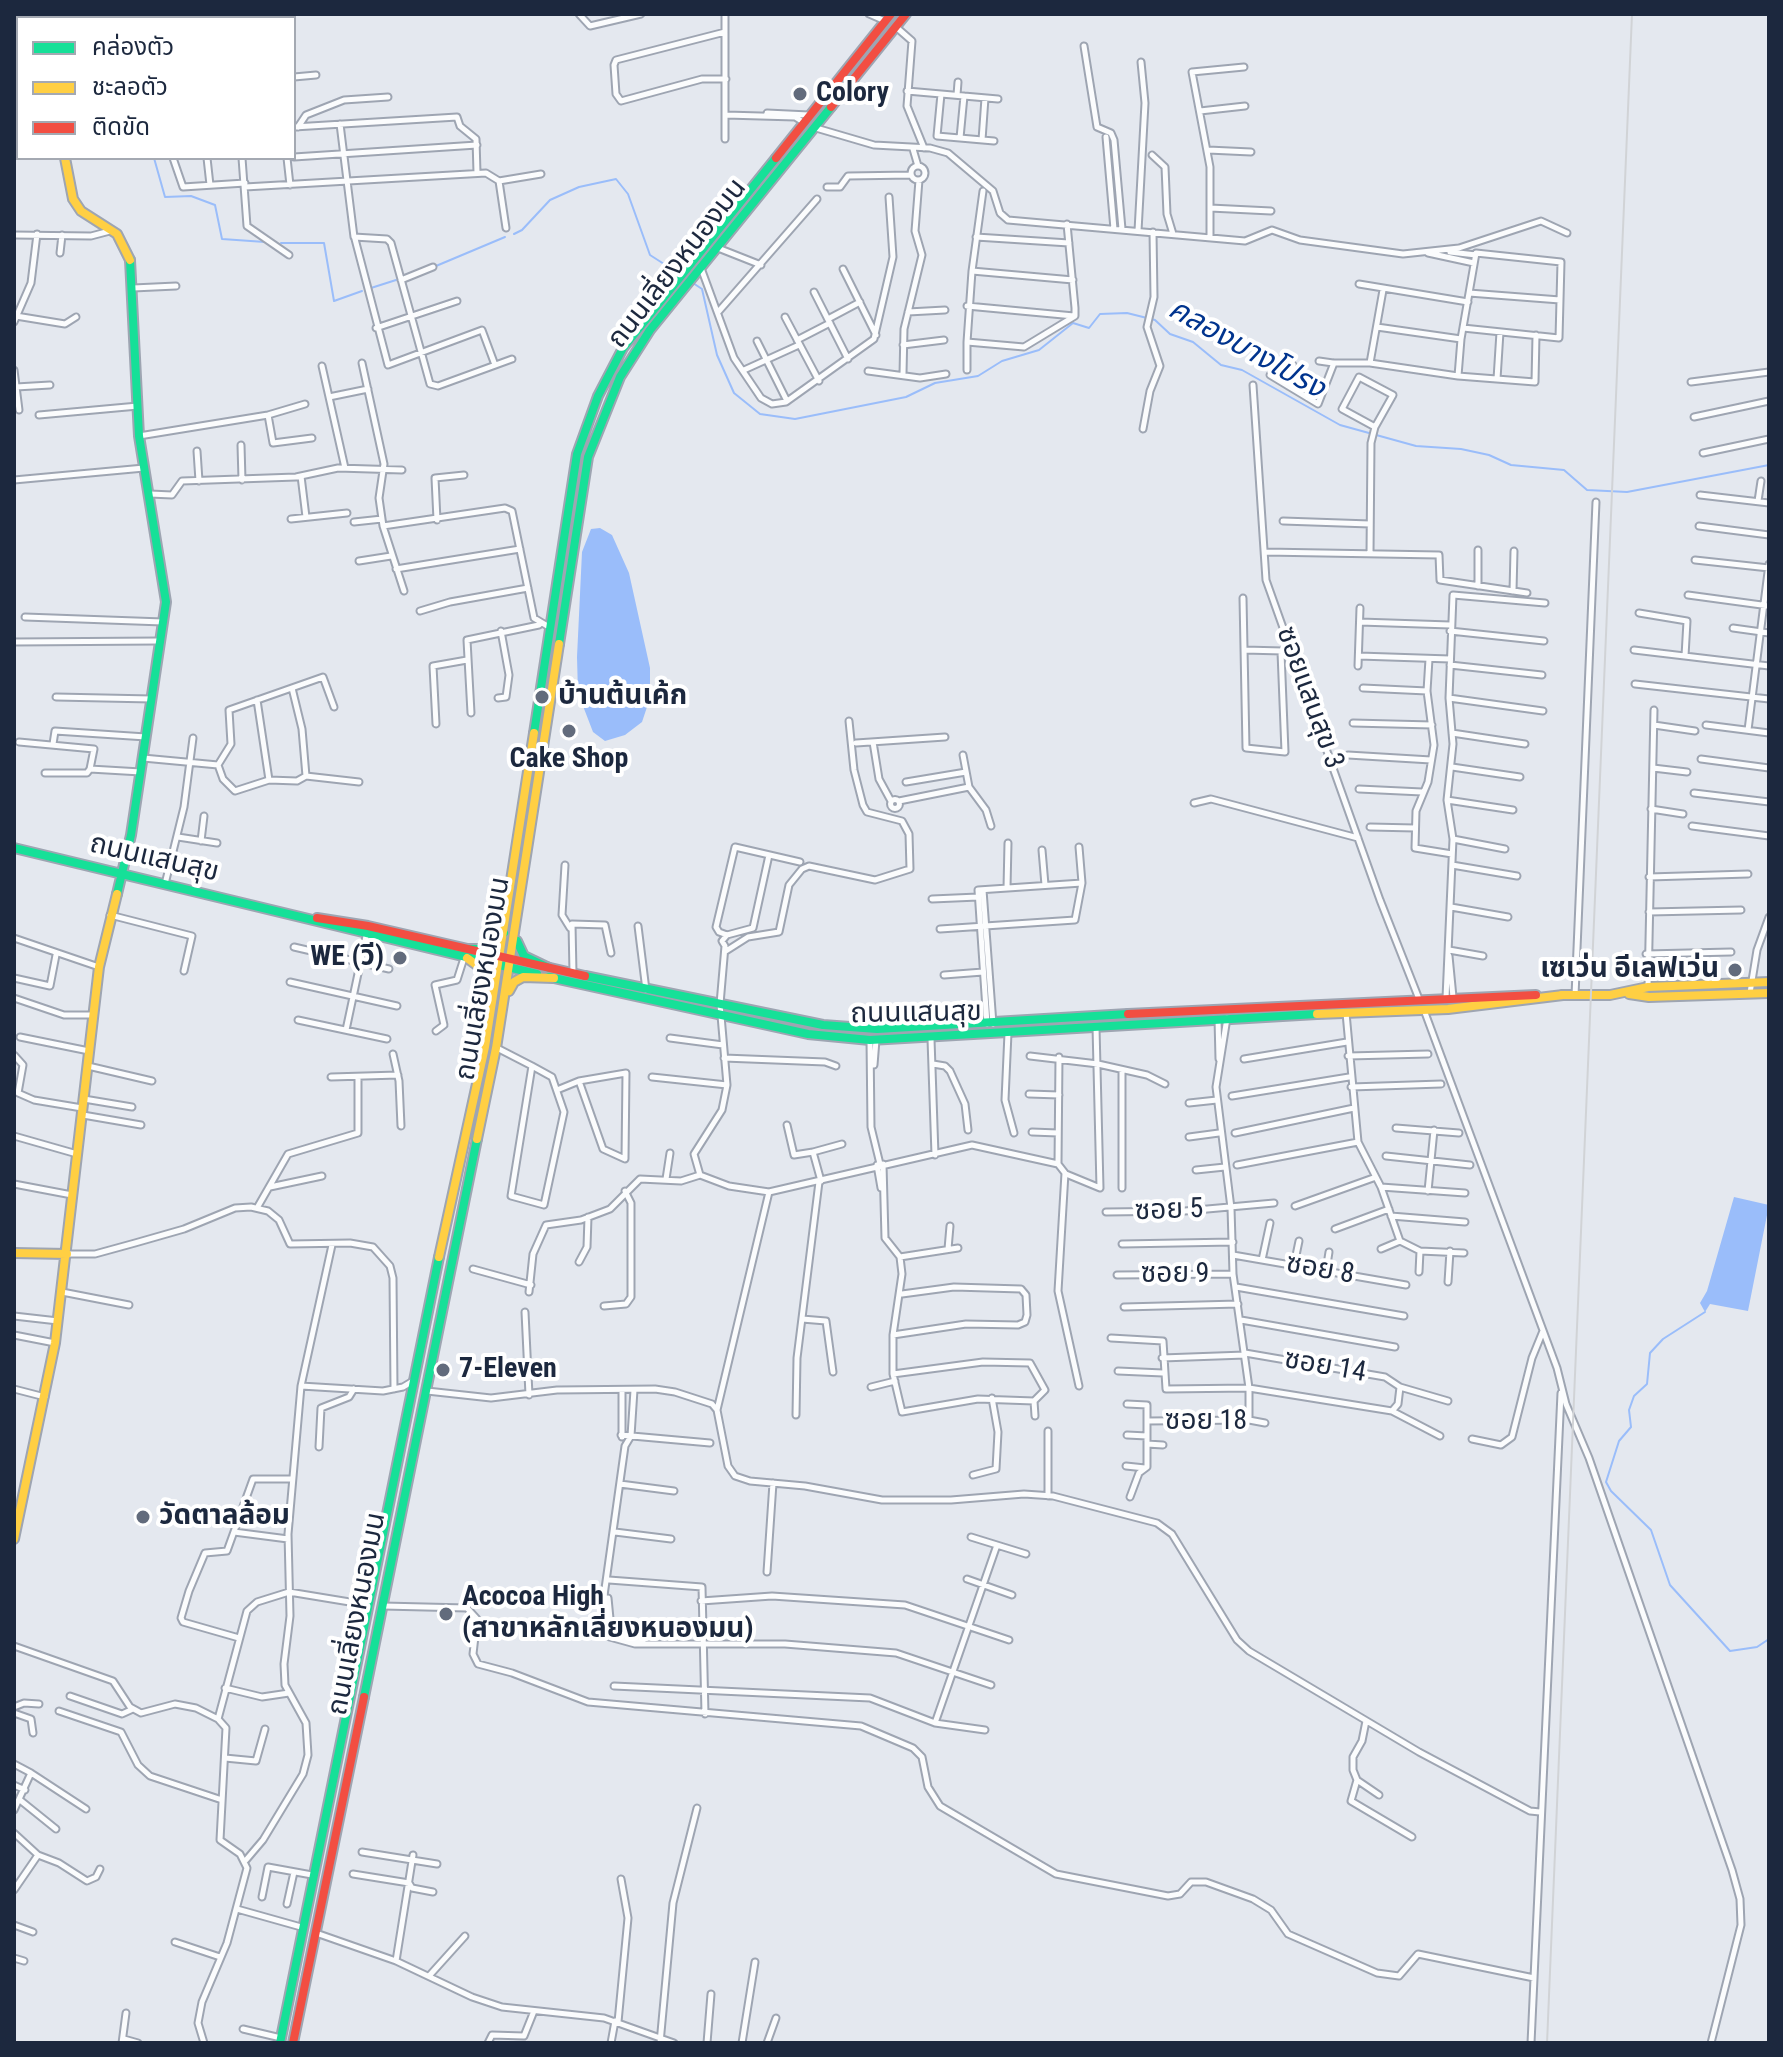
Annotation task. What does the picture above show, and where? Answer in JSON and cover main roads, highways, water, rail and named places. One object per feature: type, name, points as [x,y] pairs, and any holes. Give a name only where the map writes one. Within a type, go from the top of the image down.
[{"type":"main road","name":"ถนนเลี่ยงหนองมน","points":[[293,2043],[447,1276],[496,1048],[588,457],[620,377],[650,330],[906,14]]},
{"type":"main road","name":"ถนนเลี่ยงหนองมน","points":[[280,2040],[413,1381],[493,1005],[547,626],[577,454],[610,371],[623,348],[888,18]]},
{"type":"main road","points":[[872,39],[881,46]]},
{"type":"main road","points":[[14,1539],[18,1506],[46,1397],[59,1321],[99,967],[141,772],[163,622],[164,581],[139,436],[133,288],[124,242],[81,211],[73,199],[65,160]]},
{"type":"main road","name":"ถนนแสนสุข","points":[[14,848],[284,912],[366,936],[500,961],[554,978],[808,1034],[873,1040],[931,1039],[1223,1019],[1448,1009],[1563,995]]},
{"type":"main road","name":"ถนนแสนสุข","points":[[284,912],[368,926],[467,955]]},
{"type":"main road","points":[[517,925],[521,952],[549,968]]},
{"type":"main road","points":[[467,955],[493,946],[505,930]]},
{"type":"main road","points":[[467,955],[489,974],[493,1005]]},
{"type":"main road","name":"ถนนแสนสุข","points":[[511,964],[549,968],[823,1025],[890,1029],[1449,997],[1627,994],[1649,997],[1769,993]]},
{"type":"main road","points":[[503,1007],[518,979],[554,978]]},
{"type":"main road","name":"ถนนแสนสุข","points":[[1627,994],[1648,987],[1769,982]]},
{"type":"main road","points":[[1448,1009],[1449,997]]},
{"type":"main road","points":[[1104,1016],[1100,1021],[1106,1026]]},
{"type":"main road","points":[[1085,1017],[1089,1023],[1085,1028]]},
{"type":"main road","points":[[14,1253],[67,1254]]},
{"type":"main road","points":[[435,1275],[447,1276]]},
{"type":"main road","points":[[328,1799],[343,1802]]},
{"type":"water","points":[[600,528],[612,535],[629,573],[650,668],[650,698],[642,722],[625,735],[605,741],[593,732],[578,693],[577,657],[582,552],[591,529]]},
{"type":"water","points":[[1734,1197],[1769,1205],[1748,1311],[1710,1304],[1705,1312],[1700,1303],[1707,1291]]},
{"type":"waterway","points":[[155,160],[165,197],[191,196],[215,205],[222,239],[265,242]]},
{"type":"waterway","points":[[514,234],[522,230],[550,200],[579,187],[616,179],[628,194],[650,255],[678,273]]},
{"type":"waterway","points":[[436,266],[505,237]]},
{"type":"waterway","points":[[281,243],[324,243],[334,301],[362,291]]},
{"type":"waterway","points":[[371,288],[396,280]]},
{"type":"waterway","name":"คลองบางโปรง","points":[[693,283],[702,289],[717,355],[734,393],[760,414],[795,419],[906,397],[935,383],[978,376],[1002,361],[1039,350],[1073,323],[1089,328],[1100,314],[1127,313],[1155,320],[1170,334],[1193,342],[1221,365],[1242,370],[1340,425],[1416,446],[1461,449],[1489,455],[1511,465],[1564,470],[1587,490],[1627,492],[1769,465]]},
{"type":"waterway","points":[[1705,1312],[1663,1339],[1650,1353],[1647,1384],[1634,1396],[1629,1410],[1631,1427],[1619,1441],[1606,1482],[1611,1491],[1651,1530],[1670,1585],[1730,1651],[1757,1647],[1769,1639]]},
{"type":"railway","points":[[1547,2043],[1632,14]]},
{"type":"place","name":"Colory","points":[[800,94]]},
{"type":"place","name":"บ้านต้นเค้ก","points":[[542,697]]},
{"type":"place","name":"Cake Shop","points":[[569,731]]},
{"type":"place","name":"WE (วี)","points":[[400,958]]},
{"type":"place","name":"เซเว่น อีเลฟเว่น","points":[[1735,970]]},
{"type":"place","name":"7-Eleven","points":[[443,1370]]},
{"type":"place","name":"วัดตาลล้อม","points":[[143,1517]]},
{"type":"place","name":"Acocoa High (สาขาหลักเลี่ยงหนองมน)","points":[[446,1614]]}]
